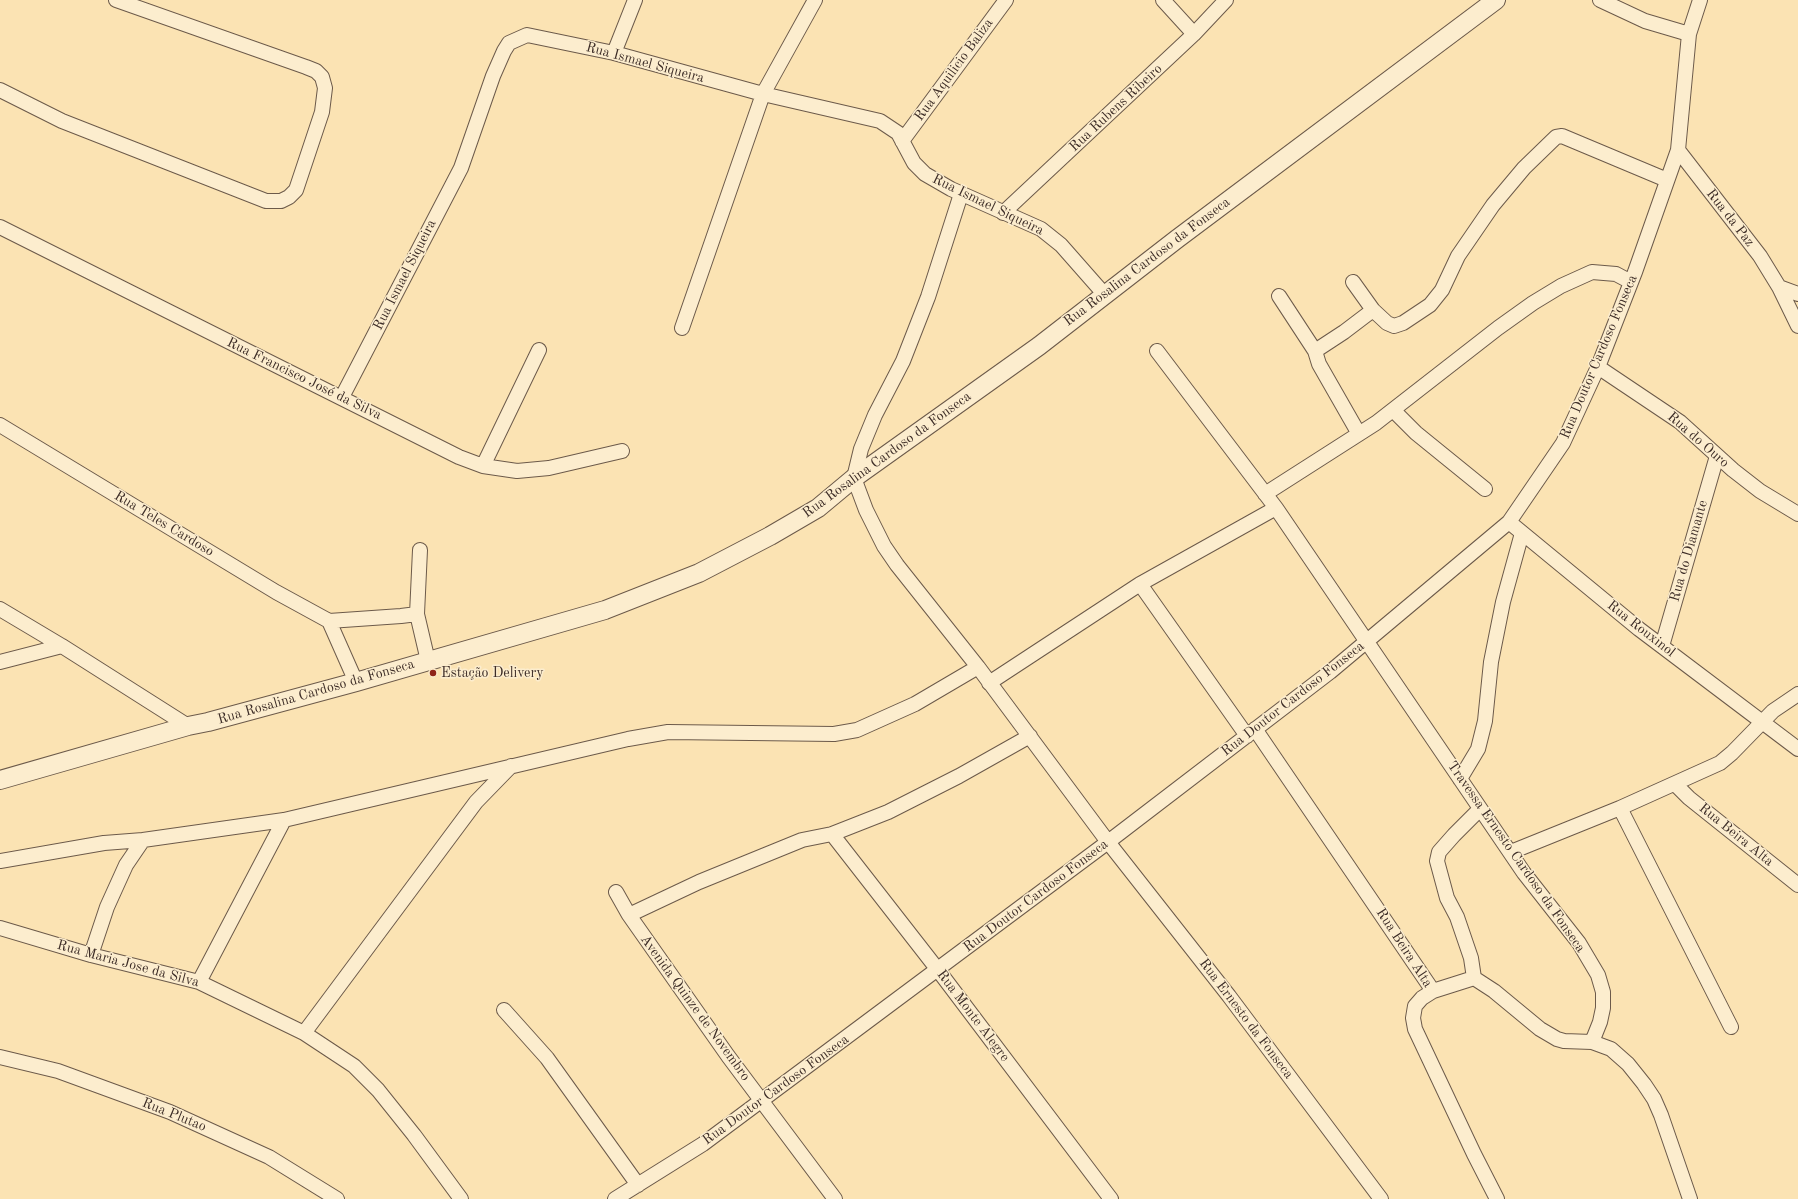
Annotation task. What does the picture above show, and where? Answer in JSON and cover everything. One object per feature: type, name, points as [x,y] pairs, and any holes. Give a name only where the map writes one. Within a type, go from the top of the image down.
[{"type":"street","points":[[0,90],[62,121],[266,201],[281,201],[289,197],[296,190],[322,112],[326,88],[322,77],[316,71],[306,67],[116,0]]},
{"type":"street","points":[[614,53],[635,0]]},
{"type":"street","points":[[682,328],[763,94],[815,0]]},
{"type":"street","name":"Rua Aquilicio Baliza","points":[[902,141],[1006,0]]},
{"type":"street","points":[[1163,0],[1194,34]]},
{"type":"street","name":"Rua Rubens Ribeiro","points":[[1003,213],[1194,34],[1226,0]]},
{"type":"street","name":"Rua Rosalina Cardoso da Fonseca","points":[[0,780],[188,726],[356,682],[605,610],[699,573],[770,536],[818,508],[854,478],[1039,346],[1496,0]]},
{"type":"street","points":[[1600,0],[1645,21],[1689,34]]},
{"type":"street","name":"Rua Doutor Cardoso Fonseca","points":[[615,1199],[704,1144],[1108,842],[1367,641],[1509,522],[1563,443],[1598,367],[1631,282],[1678,150],[1689,34],[1700,0]]},
{"type":"street","name":"Rua Ismael Siqueira","points":[[342,397],[461,168],[493,76],[510,43],[527,35],[614,53],[763,94],[880,121],[898,133],[914,163],[925,174],[960,194],[1041,229],[1061,245],[1105,295]]},
{"type":"street","points":[[1353,282],[1373,310],[1387,323],[1394,326],[1403,323],[1430,306],[1442,290],[1458,256],[1493,205],[1524,168],[1556,137],[1562,136],[1667,180]]},
{"type":"street","name":"Rua da Paz","points":[[1678,150],[1760,256],[1779,288]]},
{"type":"street","points":[[854,478],[862,450],[875,415],[903,361],[928,297],[960,194]]},
{"type":"street","name":"Rua Francisco José da Silva","points":[[0,227],[342,397],[459,457],[483,466],[517,471],[548,468],[622,451]]},
{"type":"street","points":[[1265,494],[1359,434],[1393,410],[1532,303],[1567,283],[1592,272],[1616,274],[1631,282]]},
{"type":"street","points":[[1779,288],[1798,294]]},
{"type":"street","points":[[1779,288],[1798,326]]},
{"type":"street","points":[[1280,296],[1315,351],[1319,364],[1359,434]]},
{"type":"street","points":[[1315,351],[1373,310]]},
{"type":"street","points":[[483,466],[539,350]]},
{"type":"street","name":"Travessa Ernesto Cardoso da Fonseca","points":[[1157,351],[1276,508],[1524,873],[1578,943],[1598,976],[1603,992],[1603,1008],[1600,1022],[1592,1042]]},
{"type":"street","name":"Rua do Ouro","points":[[1598,367],[1680,422],[1717,456],[1760,491],[1798,514]]},
{"type":"street","points":[[1393,410],[1416,433],[1485,489]]},
{"type":"street","name":"Rua Teles Cardoso","points":[[0,425],[276,592],[329,621]]},
{"type":"street","name":"Rua do Diamante","points":[[1662,646],[1717,456]]},
{"type":"street","name":"Rua Ernesto da Fonseca","points":[[854,478],[874,527],[884,546],[978,667],[1108,842],[1229,996],[1380,1199]]},
{"type":"street","points":[[989,683],[1140,584],[1276,508]]},
{"type":"street","name":"Rua Rouxinol","points":[[1509,522],[1662,646],[1798,749]]},
{"type":"street","points":[[1460,779],[1478,749],[1485,721],[1491,662],[1503,602],[1522,533]]},
{"type":"street","points":[[420,550],[417,614],[428,661]]},
{"type":"street","name":"Rua Beira Alta","points":[[1140,584],[1251,732],[1433,991],[1422,998],[1415,1006],[1413,1018],[1415,1029],[1497,1199]]},
{"type":"street","points":[[0,609],[62,646],[188,726]]},
{"type":"street","points":[[356,682],[329,621],[417,614]]},
{"type":"street","points":[[0,662],[62,646]]},
{"type":"street","points":[[0,861],[104,843],[143,840],[284,820],[628,739],[668,732],[834,734],[857,730],[915,704],[978,667]]},
{"type":"street","points":[[1511,852],[1620,808],[1720,763],[1773,711],[1798,694]]},
{"type":"street","points":[[629,915],[699,882],[802,840],[832,834],[888,812],[959,776],[1030,736]]},
{"type":"street","points":[[304,1033],[476,802],[512,766]]},
{"type":"street","name":"Rua Beira Alta","points":[[1675,784],[1689,798],[1798,885]]},
{"type":"street","points":[[1620,808],[1731,1027]]},
{"type":"street","points":[[1480,809],[1439,852],[1437,861],[1447,898],[1457,917],[1471,958],[1474,978],[1494,991],[1540,1029],[1556,1039],[1564,1041],[1592,1042],[1611,1049],[1628,1064],[1644,1084],[1661,1115],[1690,1199]]},
{"type":"street","points":[[199,982],[284,820]]},
{"type":"street","name":"Rua Monte Alegre","points":[[832,834],[938,970],[1111,1199]]},
{"type":"street","points":[[91,955],[108,907],[126,865],[143,840]]},
{"type":"street","name":"Avenida Quinze de Novembro","points":[[616,892],[629,915],[728,1056],[835,1199]]},
{"type":"street","name":"Rua Maria Jose da Silva","points":[[0,928],[91,955],[199,982],[304,1033],[354,1066],[378,1090],[414,1135],[461,1199]]},
{"type":"street","points":[[1433,991],[1474,978]]},
{"type":"street","points":[[504,1010],[547,1058],[638,1185]]},
{"type":"street","name":"Rua Plutao","points":[[0,1057],[58,1070],[170,1112],[269,1157],[337,1199]]},
{"type":"place","name":"Estação Delivery","points":[[433,673]]}]
